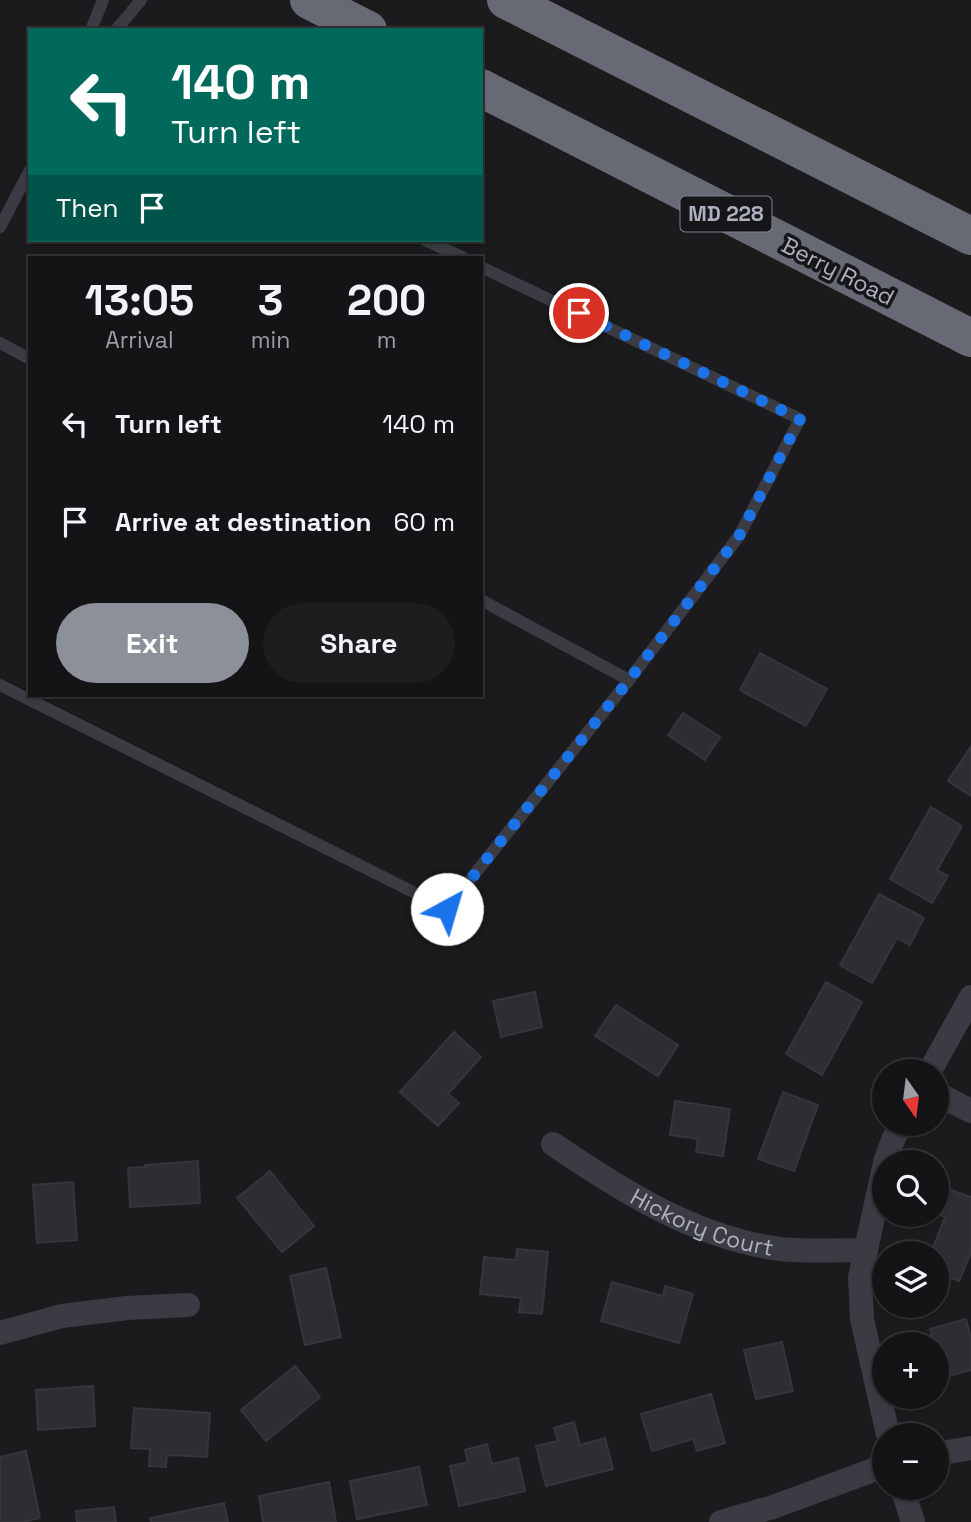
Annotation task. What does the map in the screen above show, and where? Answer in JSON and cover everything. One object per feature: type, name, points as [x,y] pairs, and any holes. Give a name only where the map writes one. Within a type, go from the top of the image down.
[{"type":"highway","points":[[309,0],[364,28]]},
{"type":"highway","points":[[506,0],[971,236]]},
{"type":"highway","name":"Berry Road","points":[[483,89],[971,338]]},
{"type":"street","points":[[937,1059],[971,997]]},
{"type":"street","points":[[949,1100],[971,1111]]},
{"type":"street","name":"Hickory Court","points":[[553,1144],[590,1169],[672,1216],[726,1237],[781,1249],[866,1250]]},
{"type":"street","points":[[872,1223],[860,1277],[862,1319],[885,1423]]},
{"type":"street","points":[[0,1334],[62,1316],[188,1304]]},
{"type":"street","points":[[949,1452],[971,1448]]},
{"type":"street","points":[[721,1522],[773,1507],[872,1470]]},
{"type":"street","points":[[906,1500],[912,1522]]},
{"type":"lane","points":[[93,28],[103,0]]},
{"type":"lane","points":[[118,28],[141,0]]},
{"type":"lane","points":[[0,227],[28,174]]},
{"type":"lane","points":[[429,242],[460,256]]},
{"type":"lane","points":[[0,685],[447,909],[629,680],[739,536],[800,419],[483,268]]},
{"type":"lane","points":[[0,344],[28,358]]},
{"type":"lane","points":[[483,601],[629,680]]},
{"type":"building","points":[[760,653],[827,689],[806,726],[740,690]]},
{"type":"building","points":[[683,713],[720,737],[705,760],[668,735]]},
{"type":"building","points":[[971,746],[971,796],[948,781]]},
{"type":"building","points":[[931,807],[962,826],[937,870],[948,876],[932,903],[890,879]]},
{"type":"building","points":[[879,894],[924,918],[910,945],[897,938],[872,983],[840,965]]},
{"type":"building","points":[[826,982],[862,1002],[822,1075],[786,1054]]},
{"type":"building","points":[[535,992],[542,1027],[501,1037],[493,1001]]},
{"type":"building","points":[[616,1005],[678,1045],[658,1076],[595,1036]]},
{"type":"building","points":[[454,1032],[481,1057],[448,1094],[459,1103],[438,1126],[400,1092]]},
{"type":"building","points":[[783,1092],[818,1105],[794,1171],[758,1159]]},
{"type":"building","points":[[675,1101],[730,1109],[723,1156],[696,1152],[698,1139],[670,1135]]},
{"type":"building","points":[[198,1161],[200,1203],[130,1207],[128,1168]]},
{"type":"building","points":[[270,1171],[314,1226],[282,1252],[237,1198]]},
{"type":"building","points":[[73,1182],[77,1240],[37,1243],[33,1185]]},
{"type":"building","points":[[949,1189],[971,1197],[971,1253],[959,1281],[949,1277],[949,1241],[936,1241],[941,1227],[949,1227]]},
{"type":"building","points":[[517,1249],[548,1252],[542,1314],[519,1312],[521,1298],[480,1294],[484,1257],[516,1260]]},
{"type":"building","points":[[326,1268],[341,1337],[305,1345],[290,1276]]},
{"type":"building","points":[[612,1282],[663,1296],[665,1286],[693,1294],[679,1343],[601,1321]]},
{"type":"building","points":[[966,1319],[971,1339],[971,1370],[949,1376],[949,1332],[931,1332],[930,1329]]},
{"type":"building","points":[[782,1342],[793,1391],[756,1399],[744,1350]]},
{"type":"building","points":[[295,1366],[320,1397],[266,1441],[241,1410]]},
{"type":"building","points":[[93,1386],[95,1426],[38,1430],[36,1390]]},
{"type":"building","points":[[711,1394],[725,1443],[697,1451],[693,1439],[652,1451],[641,1414]]},
{"type":"building","points":[[134,1408],[210,1413],[207,1457],[167,1455],[166,1467],[149,1466],[150,1449],[131,1448]]},
{"type":"building","points":[[574,1422],[580,1445],[605,1438],[613,1469],[546,1486],[536,1446],[558,1441],[554,1428]]},
{"type":"building","points":[[487,1444],[492,1464],[518,1458],[525,1491],[459,1506],[450,1466],[468,1462],[465,1450]]},
{"type":"building","points":[[26,1451],[40,1518],[22,1522],[0,1522],[0,1457]]},
{"type":"building","points":[[419,1467],[427,1505],[357,1519],[350,1481]]},
{"type":"building","points":[[329,1482],[336,1522],[263,1522],[259,1496]]},
{"type":"building","points":[[224,1503],[228,1522],[151,1522],[150,1518]]},
{"type":"building","points":[[114,1507],[116,1522],[77,1522],[76,1511]]},
{"type":"route","points":[[447,909],[629,680],[739,536],[800,419],[579,313]]}]
